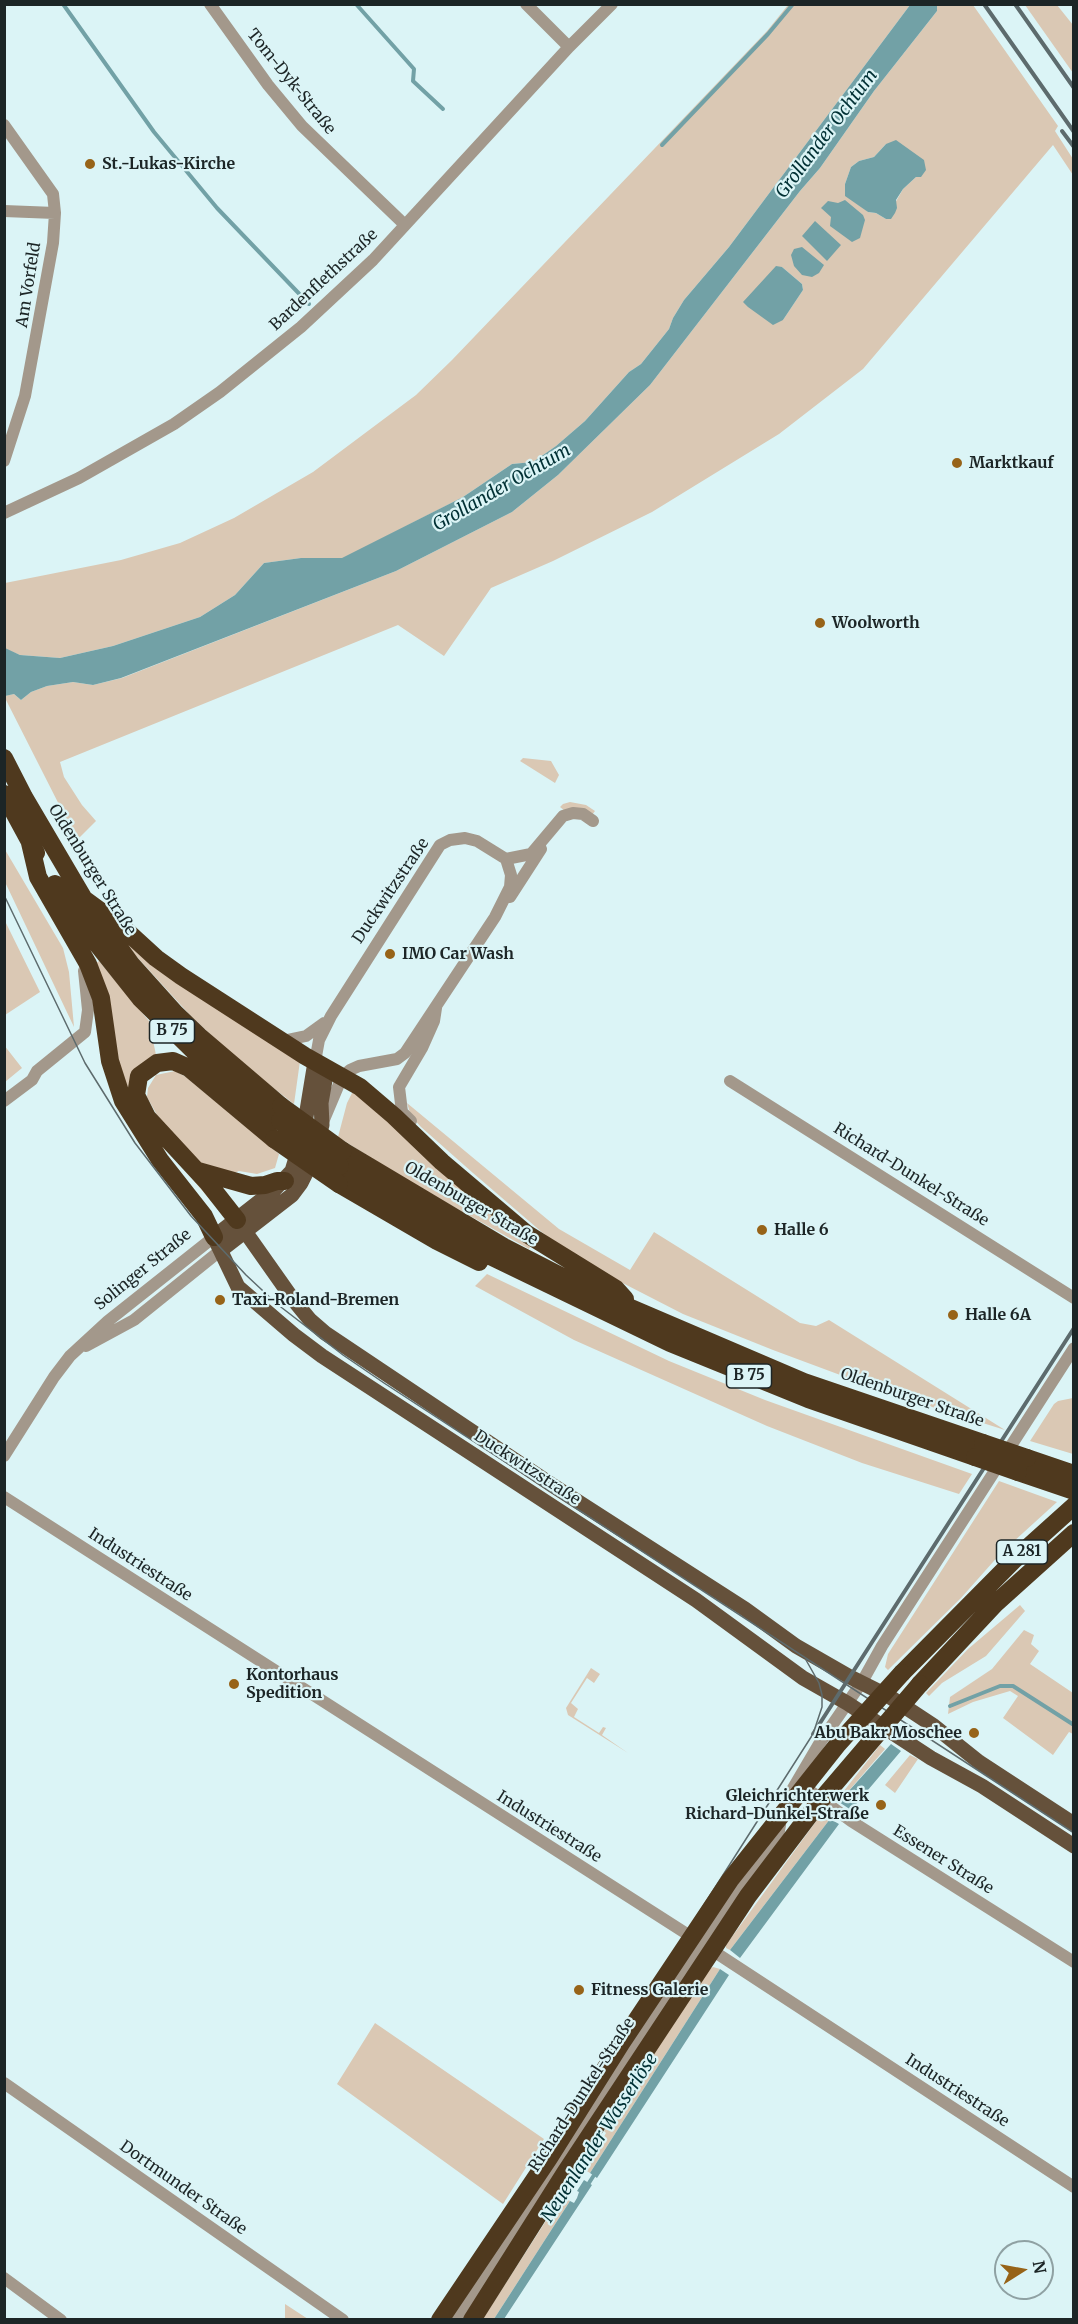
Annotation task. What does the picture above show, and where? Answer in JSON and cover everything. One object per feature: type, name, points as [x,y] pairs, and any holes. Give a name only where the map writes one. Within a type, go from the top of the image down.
[{"type":"highway","name":"Oldenburger Straße","points":[[4,758],[37,821],[84,899],[131,964],[175,1013],[340,1167],[437,1241],[492,1268],[530,1276],[670,1343],[760,1380],[855,1416],[979,1450]]},
{"type":"highway","name":"Oldenburger Straße","points":[[4,794],[64,900],[115,969],[140,998],[196,1053],[281,1113]]},
{"type":"highway","points":[[30,843],[38,877],[88,964],[101,998],[110,1061],[123,1101],[160,1160],[204,1216],[217,1243]]},
{"type":"highway","points":[[84,899],[121,926],[156,958],[173,970],[282,1041],[360,1087],[442,1162],[527,1234],[616,1289],[637,1312]]},
{"type":"highway","points":[[241,1226],[197,1171],[139,1106],[136,1095],[139,1076],[157,1063],[172,1061],[189,1068],[274,1139],[340,1167]]},
{"type":"highway","name":"Oldenburger Straße","points":[[340,1167],[637,1312],[804,1382],[1070,1484]]},
{"type":"highway","points":[[197,1171],[251,1186],[285,1181]]},
{"type":"highway","name":"A 281","points":[[440,2319],[537,2177],[634,2023],[730,1880],[838,1744],[902,1673],[1015,1559],[1074,1506]]},
{"type":"highway","name":"A 281","points":[[472,2319],[584,2144],[748,1896],[820,1801],[920,1684],[995,1604],[1074,1533]]},
{"type":"main road","name":"Duckwitzstraße","points":[[241,1226],[292,1195],[301,1183],[309,1167],[322,1125],[321,1103],[328,1069]]},
{"type":"main road","name":"Duckwitzstraße","points":[[241,1226],[292,1171],[328,1069]]},
{"type":"main road","name":"Solinger Straße","points":[[217,1243],[241,1226]]},
{"type":"main road","name":"Duckwitzstraße","points":[[241,1226],[292,1298],[310,1320],[325,1333],[552,1485],[745,1609],[796,1646],[906,1707],[979,1762],[1074,1824]]},
{"type":"main road","name":"Duckwitzstraße","points":[[217,1243],[238,1287],[274,1320],[322,1356],[670,1583],[802,1678],[847,1703],[1074,1846]]},
{"type":"street","name":"Tom-Dyk-Straße","points":[[210,4],[268,84],[302,126],[405,225]]},
{"type":"street","points":[[526,4],[569,47]]},
{"type":"street","name":"Bardenflethstraße","points":[[4,513],[127,452],[174,424],[220,392],[323,307],[373,260],[569,47],[612,4]]},
{"type":"street","name":"Am Vorfeld","points":[[4,125],[53,194],[55,213],[51,254],[25,396],[4,461]]},
{"type":"street","points":[[4,211],[55,213]]},
{"type":"street","points":[[495,917],[510,887],[511,875],[506,859],[531,854],[563,816],[573,813],[583,814],[593,821]]},
{"type":"street","points":[[328,1069],[397,1059],[405,1053],[543,847],[546,837]]},
{"type":"street","name":"Duckwitzstraße","points":[[328,1069],[319,1040],[331,1016],[440,845],[450,840],[465,838],[477,841],[506,859]]},
{"type":"street","points":[[4,1101],[32,1080],[38,1071],[85,1032],[88,1010],[84,971],[88,964]]},
{"type":"street","points":[[436,1007],[434,1021],[422,1048],[399,1087],[402,1112],[434,1144],[442,1162]]},
{"type":"street","name":"Duckwitzstraße","points":[[282,1041],[306,1036],[331,1016]]},
{"type":"street","name":"Richard-Dunkel-Straße","points":[[730,1081],[1074,1298]]},
{"type":"street","name":"Solinger Straße","points":[[4,1456],[60,1369],[74,1353],[108,1321],[217,1243]]},
{"type":"street","points":[[847,1703],[1074,1348]]},
{"type":"street","name":"Industriestraße","points":[[4,1497],[701,1943],[1074,2187]]},
{"type":"street","name":"Richard-Dunkel-Straße","points":[[455,2319],[701,1943],[779,1831],[783,1805],[847,1703]]},
{"type":"street","name":"Essener Straße","points":[[797,1781],[870,1833],[1074,1962]]},
{"type":"street","name":"Dortmunder Straße","points":[[4,2084],[343,2319]]},
{"type":"street","points":[[4,2278],[61,2319]]},
{"type":"shaded area","points":[[788,5],[910,5],[729,247],[684,300],[669,329],[641,364],[629,372],[585,421],[556,446],[533,462],[512,464],[463,497],[342,559],[301,558],[264,563],[235,595],[200,617],[113,646],[60,658],[20,655],[5,649],[5,583],[121,560],[180,543],[234,518],[313,472],[416,395],[767,31]]},
{"type":"shaded area","points":[[937,5],[973,5],[1058,126],[1055,131],[1073,159],[1073,175],[1053,145],[863,369],[779,434],[652,512],[553,561],[491,588],[444,656],[398,625],[60,762],[64,777],[82,805],[96,821],[77,840],[4,696],[14,694],[21,700],[31,692],[47,686],[73,682],[93,685],[122,678],[396,571],[512,512],[558,475],[650,385],[820,168],[874,91],[937,11]],"holes":[[[886,144],[916,177],[903,189],[886,219],[876,213],[868,212],[845,184],[851,167],[859,161],[874,157]],[[782,267],[802,284],[803,290],[783,320],[744,302]]]},
{"type":"shaded area","points":[[1025,5],[1057,5],[1073,25],[1073,73]]},
{"type":"shaded area","points":[[523,758],[551,761],[559,775],[555,783],[520,761]]},
{"type":"shaded area","points":[[570,802],[586,805],[595,811],[592,815],[565,811],[560,807]]},
{"type":"shaded area","points":[[4,848],[63,948],[69,972],[74,1027],[5,882]]},
{"type":"shaded area","points":[[4,919],[40,992],[5,1015],[4,1015]]},
{"type":"shaded area","points":[[119,932],[300,1061],[294,1104],[236,1059],[189,1014],[136,956]]},
{"type":"shaded area","points":[[99,961],[149,1021],[156,1055],[129,1087],[213,1199],[211,1201],[178,1162],[160,1145],[123,1084],[95,964]]},
{"type":"shaded area","points":[[4,1045],[22,1068],[5,1082],[4,1082]]},
{"type":"shaded area","points":[[175,1071],[186,1077],[279,1154],[275,1168],[257,1174],[239,1171],[234,1173],[205,1166],[193,1158],[157,1115],[147,1097],[148,1088],[156,1075]]},
{"type":"shaded area","points":[[354,1089],[531,1245],[529,1249],[406,1180],[338,1137],[347,1103]]},
{"type":"shaded area","points":[[407,1103],[559,1229],[630,1270],[654,1232],[800,1323],[816,1326],[829,1320],[1005,1430],[894,1395],[773,1350],[683,1314],[609,1276],[551,1240],[421,1127],[411,1116]]},
{"type":"shaded area","points":[[487,1274],[669,1361],[765,1400],[972,1474],[959,1494],[862,1463],[767,1426],[574,1340],[475,1286]]},
{"type":"shaded area","points":[[1073,1398],[1073,1454],[1030,1441],[1054,1404]]},
{"type":"shaded area","points":[[999,1481],[1057,1502],[1001,1553],[961,1598],[888,1670],[885,1667],[888,1654]]},
{"type":"shaded area","points":[[1020,1605],[1025,1611],[986,1656],[942,1683],[929,1696],[926,1693],[968,1649]]},
{"type":"shaded area","points":[[1024,1630],[1034,1635],[1031,1644],[1039,1651],[1030,1664],[1073,1693],[1073,1734],[1069,1732],[1053,1755],[1003,1718],[1018,1696],[1010,1691],[973,1702],[948,1714],[950,1697],[992,1669]]},
{"type":"shaded area","points":[[591,1668],[600,1674],[594,1683],[587,1678],[571,1703],[578,1709],[574,1717],[599,1733],[603,1727],[606,1728],[602,1735],[628,1753],[568,1715],[566,1708]]},
{"type":"shaded area","points":[[880,1745],[885,1749],[839,1802],[836,1801]]},
{"type":"shaded area","points":[[910,1755],[918,1759],[895,1793],[885,1785]]},
{"type":"shaded area","points":[[824,1815],[830,1819],[730,1950],[726,1948],[817,1820]]},
{"type":"shaded area","points":[[713,1967],[720,1969],[590,2173],[585,2170],[606,2133],[604,2131],[707,1971]]},
{"type":"shaded area","points":[[375,2023],[544,2139],[503,2204],[337,2084]]},
{"type":"shaded area","points":[[562,2196],[570,2201],[494,2319],[482,2320]]},
{"type":"shaded area","points":[[285,2304],[308,2319],[285,2319]]},
{"type":"water","name":"Grollander Ochtum","points":[[910,5],[937,5],[937,11],[874,91],[820,168],[650,385],[558,475],[512,512],[396,571],[121,678],[93,685],[73,682],[47,686],[31,692],[21,700],[14,694],[5,696],[5,648],[20,655],[60,658],[113,646],[200,617],[235,595],[264,563],[301,558],[342,558],[463,497],[512,464],[533,462],[556,446],[585,421],[629,372],[641,364],[669,329],[684,300],[729,247]]},
{"type":"water","points":[[896,140],[924,160],[926,170],[921,177],[916,177],[903,189],[896,200],[895,213],[891,219],[886,219],[876,213],[868,212],[845,196],[845,184],[851,167],[859,161],[874,157],[886,144]]},
{"type":"water","points":[[845,200],[863,215],[865,220],[860,238],[852,242],[830,226],[831,217],[821,208],[828,201],[838,203]]},
{"type":"water","points":[[815,221],[841,245],[827,261],[802,236]]},
{"type":"water","points":[[802,247],[824,265],[819,273],[812,277],[802,275],[794,266],[791,255],[794,249]]},
{"type":"water","points":[[776,266],[782,267],[802,284],[803,290],[783,320],[773,325],[743,302]]},
{"type":"water","points":[[891,1744],[901,1751],[851,1810],[839,1802]]},
{"type":"water","points":[[830,1819],[839,1824],[740,1958],[730,1950]]},
{"type":"water","points":[[720,1969],[729,1975],[597,2178],[590,2173]]},
{"type":"water","points":[[584,2180],[592,2185],[504,2319],[494,2319],[570,2201],[574,2203],[579,2192],[577,2191]]},
{"type":"waterway","points":[[63,4],[154,132],[217,208],[309,304]]},
{"type":"waterway","points":[[356,4],[414,69],[413,81],[443,109]]},
{"type":"waterway","points":[[662,145],[768,34],[793,4]]},
{"type":"waterway","name":"Neuenlander Wasserlöse","points":[[950,1706],[1000,1686],[1013,1686],[1074,1725]]},
{"type":"waterway","name":"Neuenlander Wasserlöse","points":[[587,2186],[596,2172]]},
{"type":"tram line","points":[[4,895],[85,1063],[135,1143],[191,1216],[246,1275],[277,1304],[343,1355],[384,1383],[1074,1833]]},
{"type":"tram line","points":[[439,2320],[813,1734],[822,1707],[822,1695],[819,1683],[806,1660]]},
{"type":"railway","points":[[984,4],[1074,132]]},
{"type":"railway","points":[[1015,4],[1074,88]]},
{"type":"railway","points":[[1062,131],[1074,147]]},
{"type":"railway","points":[[813,1734],[1074,1328]]},
{"type":"place","name":"St.-Lukas-Kirche","points":[[90,164]]},
{"type":"place","name":"Marktkauf","points":[[957,463]]},
{"type":"place","name":"Woolworth","points":[[820,623]]},
{"type":"place","name":"IMO Car Wash","points":[[390,954]]},
{"type":"place","name":"Halle 6","points":[[762,1230]]},
{"type":"place","name":"Taxi-Roland-Bremen","points":[[220,1300]]},
{"type":"place","name":"Halle 6A","points":[[953,1315]]},
{"type":"place","name":"Kontorhaus Spedition","points":[[234,1684]]},
{"type":"place","name":"Abu Bakr Moschee","points":[[974,1733]]},
{"type":"place","name":"Gleichrichterwerk Richard-Dunkel-Straße","points":[[881,1805]]},
{"type":"place","name":"Fitness Galerie","points":[[579,1990]]}]
